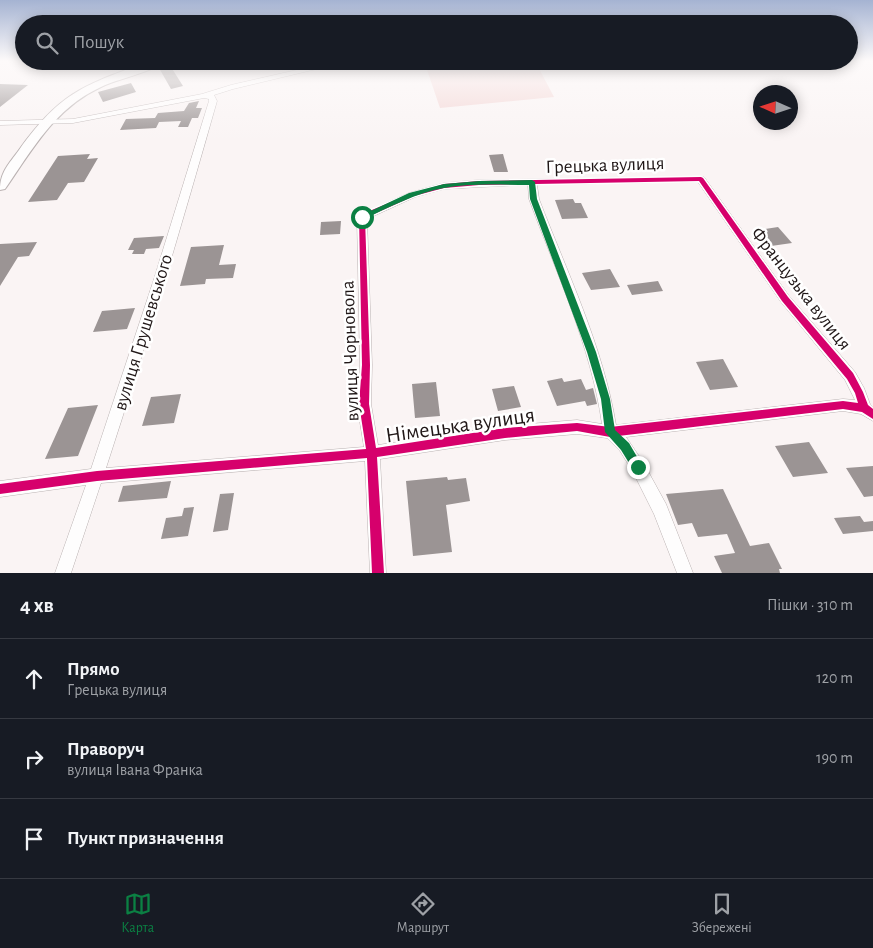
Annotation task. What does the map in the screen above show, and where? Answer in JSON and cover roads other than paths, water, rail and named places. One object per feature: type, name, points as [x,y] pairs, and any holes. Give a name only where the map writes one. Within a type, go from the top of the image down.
[{"type":"street","points":[[0,186],[45,123],[67,102],[78,94],[92,88]]},
{"type":"street","points":[[0,123],[73,121],[204,96],[229,88]]},
{"type":"street","name":"вулиця Грушевського","points":[[63,573],[97,476],[214,101],[210,97],[204,96]]},
{"type":"street","name":"Грецька вулиця","points":[[362,217],[412,194],[444,186],[479,183],[696,177],[704,181]]},
{"type":"street","name":"Французька вулиця","points":[[704,181],[758,263],[785,299],[850,376],[869,412]]},
{"type":"street","points":[[532,182],[534,199],[592,352],[605,399],[610,432],[625,446],[638,467],[660,510],[685,573]]},
{"type":"street","name":"вулиця Чорновола","points":[[362,217],[366,365],[364,404],[372,453],[378,573]]},
{"type":"street","name":"Німецька вулиця","points":[[0,490],[97,476],[372,453],[505,433],[559,428],[577,427],[610,432],[843,405],[869,412]]}]
